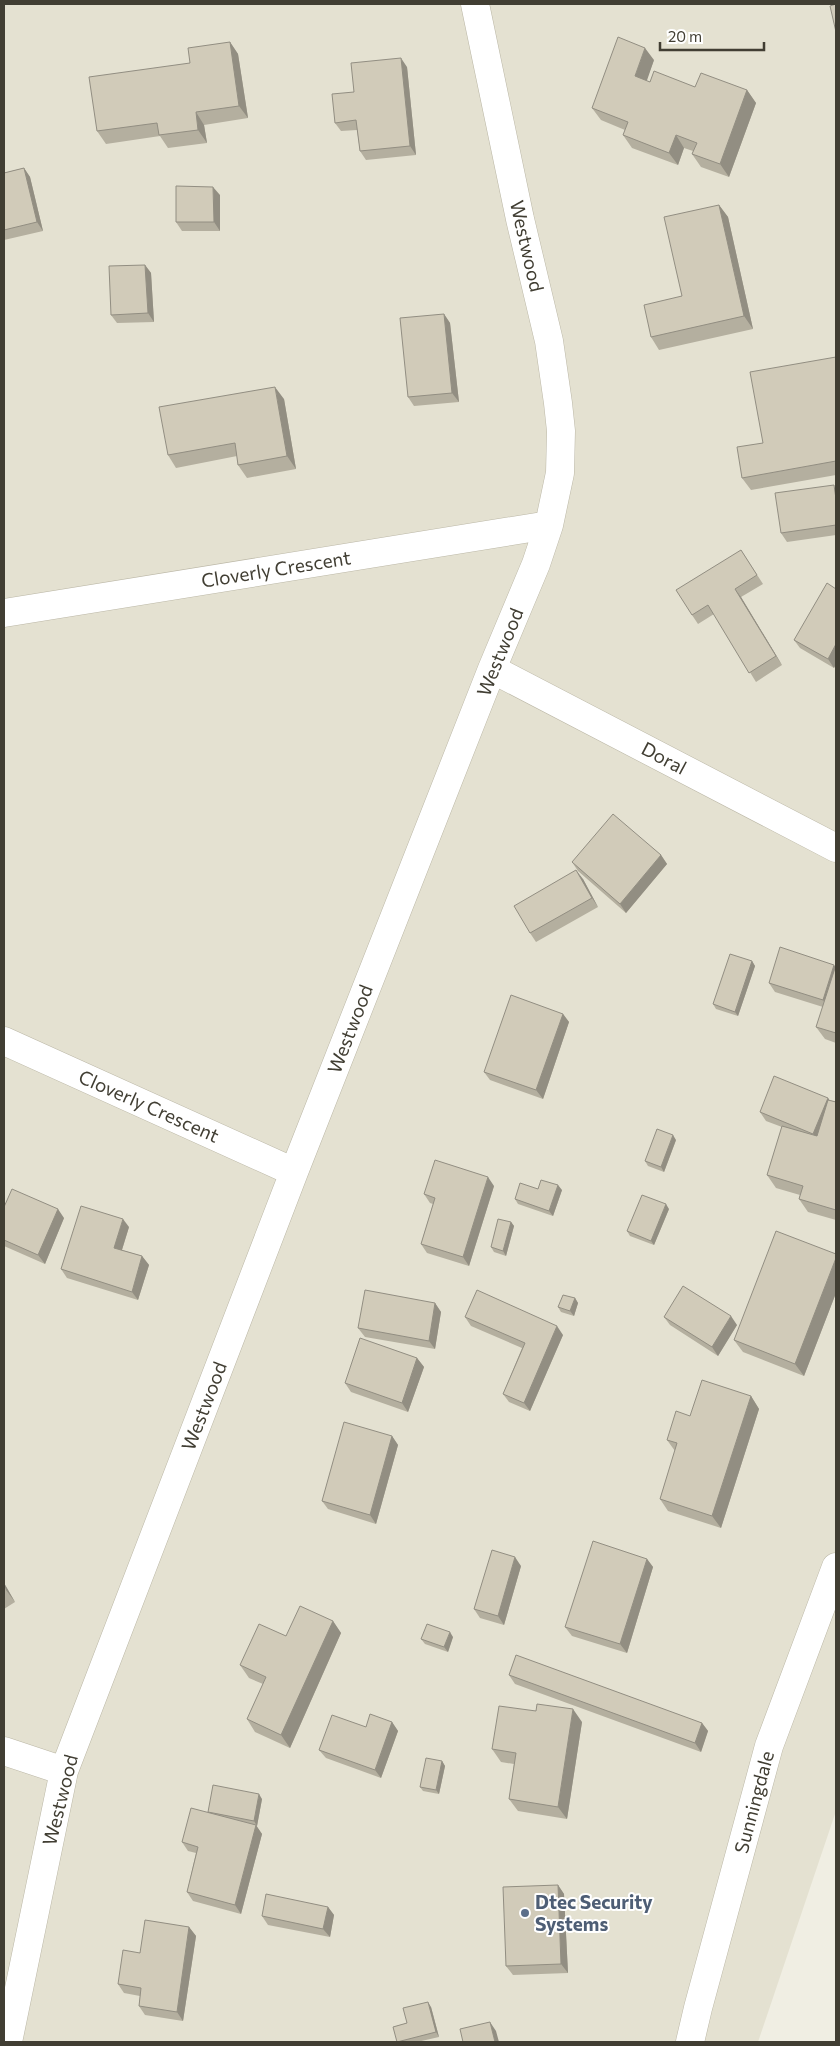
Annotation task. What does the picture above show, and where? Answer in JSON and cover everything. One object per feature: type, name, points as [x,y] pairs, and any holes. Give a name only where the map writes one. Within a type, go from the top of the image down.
[{"type":"street","name":"Westwood","points":[[8,2042],[64,1771],[294,1172],[492,669],[536,564],[549,525],[560,473],[561,430],[557,394],[549,341],[520,219],[475,4]]},
{"type":"street","name":"Cloverly Crescent","points":[[4,613],[549,525]]},
{"type":"street","name":"Doral","points":[[492,669],[836,848]]},
{"type":"street","name":"Cloverly Crescent","points":[[4,1040],[294,1172]]},
{"type":"street","name":"Sunningdale","points":[[690,2042],[769,1746],[836,1567]]},
{"type":"street","points":[[4,1751],[64,1771]]},
{"type":"shaded area","points":[[4,4],[836,4],[836,1811],[758,2042],[4,2042]]},
{"type":"building","points":[[836,4],[836,32],[830,6]]},
{"type":"building","points":[[618,37],[645,48],[635,76],[650,82],[654,71],[695,87],[701,73],[747,90],[720,164],[692,154],[697,143],[676,135],[669,153],[623,135],[628,122],[592,108]]},
{"type":"building","points":[[230,42],[239,106],[196,112],[198,130],[159,135],[157,123],[97,131],[89,77],[190,63],[188,48]]},
{"type":"building","points":[[401,58],[410,146],[360,151],[356,120],[335,123],[332,94],[354,92],[351,63]]},
{"type":"building","points":[[24,168],[37,222],[4,230],[4,173]]},
{"type":"building","points":[[176,186],[213,187],[214,222],[176,222]]},
{"type":"building","points":[[719,205],[744,316],[651,337],[644,305],[682,296],[664,217]]},
{"type":"building","points":[[145,265],[148,313],[111,315],[109,266]]},
{"type":"building","points":[[444,314],[452,393],[408,397],[400,318]]},
{"type":"building","points":[[836,357],[836,461],[742,478],[737,447],[763,443],[750,372]]},
{"type":"building","points":[[275,387],[287,456],[238,465],[235,443],[168,455],[159,407]]},
{"type":"building","points":[[834,485],[836,525],[781,533],[775,493]]},
{"type":"building","points":[[741,550],[757,575],[735,589],[776,656],[749,673],[708,605],[692,615],[676,590]]},
{"type":"building","points":[[827,583],[836,589],[836,644],[828,659],[794,640]]},
{"type":"building","points":[[613,814],[661,855],[620,904],[572,862]]},
{"type":"building","points":[[576,870],[592,898],[530,933],[514,906]]},
{"type":"building","points":[[780,947],[834,965],[823,1000],[769,983]]},
{"type":"building","points":[[730,954],[752,961],[735,1012],[713,1004]]},
{"type":"building","points":[[836,965],[836,1033],[816,1027]]},
{"type":"building","points":[[511,995],[563,1014],[536,1090],[484,1072]]},
{"type":"building","points":[[774,1076],[828,1098],[813,1134],[760,1112]]},
{"type":"building","points":[[828,1100],[836,1102],[836,1210],[799,1199],[803,1186],[767,1175],[782,1126],[817,1136]]},
{"type":"building","points":[[657,1129],[673,1135],[661,1167],[645,1161]]},
{"type":"building","points":[[435,1160],[488,1177],[463,1257],[421,1244],[435,1198],[424,1194]]},
{"type":"building","points":[[541,1180],[558,1185],[549,1211],[515,1199],[520,1183],[538,1189]]},
{"type":"building","points":[[12,1189],[58,1209],[38,1255],[4,1240],[4,1207]]},
{"type":"building","points":[[642,1195],[666,1204],[651,1241],[627,1231]]},
{"type":"building","points":[[81,1206],[123,1219],[114,1248],[142,1256],[132,1292],[61,1269]]},
{"type":"building","points":[[498,1219],[511,1222],[503,1251],[491,1247]]},
{"type":"building","points":[[776,1231],[836,1254],[795,1364],[734,1340]]},
{"type":"building","points":[[683,1286],[731,1316],[712,1347],[664,1317]]},
{"type":"building","points":[[365,1290],[435,1303],[429,1341],[358,1328]]},
{"type":"building","points":[[477,1290],[557,1326],[524,1403],[503,1394],[525,1343],[465,1317]]},
{"type":"building","points":[[563,1295],[575,1298],[570,1311],[558,1307]]},
{"type":"building","points":[[360,1338],[417,1358],[402,1403],[345,1383]]},
{"type":"building","points":[[702,1380],[751,1396],[712,1516],[660,1499],[677,1443],[667,1440],[676,1411],[690,1416]]},
{"type":"building","points":[[344,1422],[392,1436],[370,1515],[322,1501]]},
{"type":"building","points":[[593,1541],[647,1559],[620,1644],[565,1627]]},
{"type":"building","points":[[492,1550],[515,1557],[498,1616],[474,1609]]},
{"type":"building","points":[[300,1606],[333,1621],[281,1735],[247,1719],[266,1677],[240,1665],[259,1624],[286,1636]]},
{"type":"building","points":[[427,1624],[450,1632],[444,1647],[421,1639]]},
{"type":"building","points":[[516,1655],[702,1723],[695,1743],[509,1675]]},
{"type":"building","points":[[537,1704],[573,1709],[558,1807],[509,1799],[516,1753],[492,1749],[499,1706],[536,1711]]},
{"type":"building","points":[[370,1714],[392,1722],[375,1770],[319,1750],[332,1715],[366,1727]]},
{"type":"building","points":[[426,1758],[442,1761],[436,1790],[420,1787]]},
{"type":"building","points":[[213,1785],[259,1794],[254,1821],[208,1812]]},
{"type":"building","points":[[191,1808],[256,1825],[235,1905],[187,1892],[198,1847],[182,1842]]},
{"type":"building","points":[[558,1885],[561,1964],[506,1966],[503,1887]]},
{"type":"building","points":[[266,1894],[328,1907],[323,1929],[262,1916]]},
{"type":"building","points":[[145,1920],[189,1927],[177,2012],[139,2006],[141,1988],[118,1984],[123,1950],[140,1953]]},
{"type":"building","points":[[428,2002],[436,2032],[397,2042],[393,2027],[407,2023],[403,2008]]},
{"type":"building","points":[[490,2022],[495,2042],[463,2042],[460,2029]]},
{"type":"place","name":"Dtec Security Systems","points":[[525,1913]]}]
